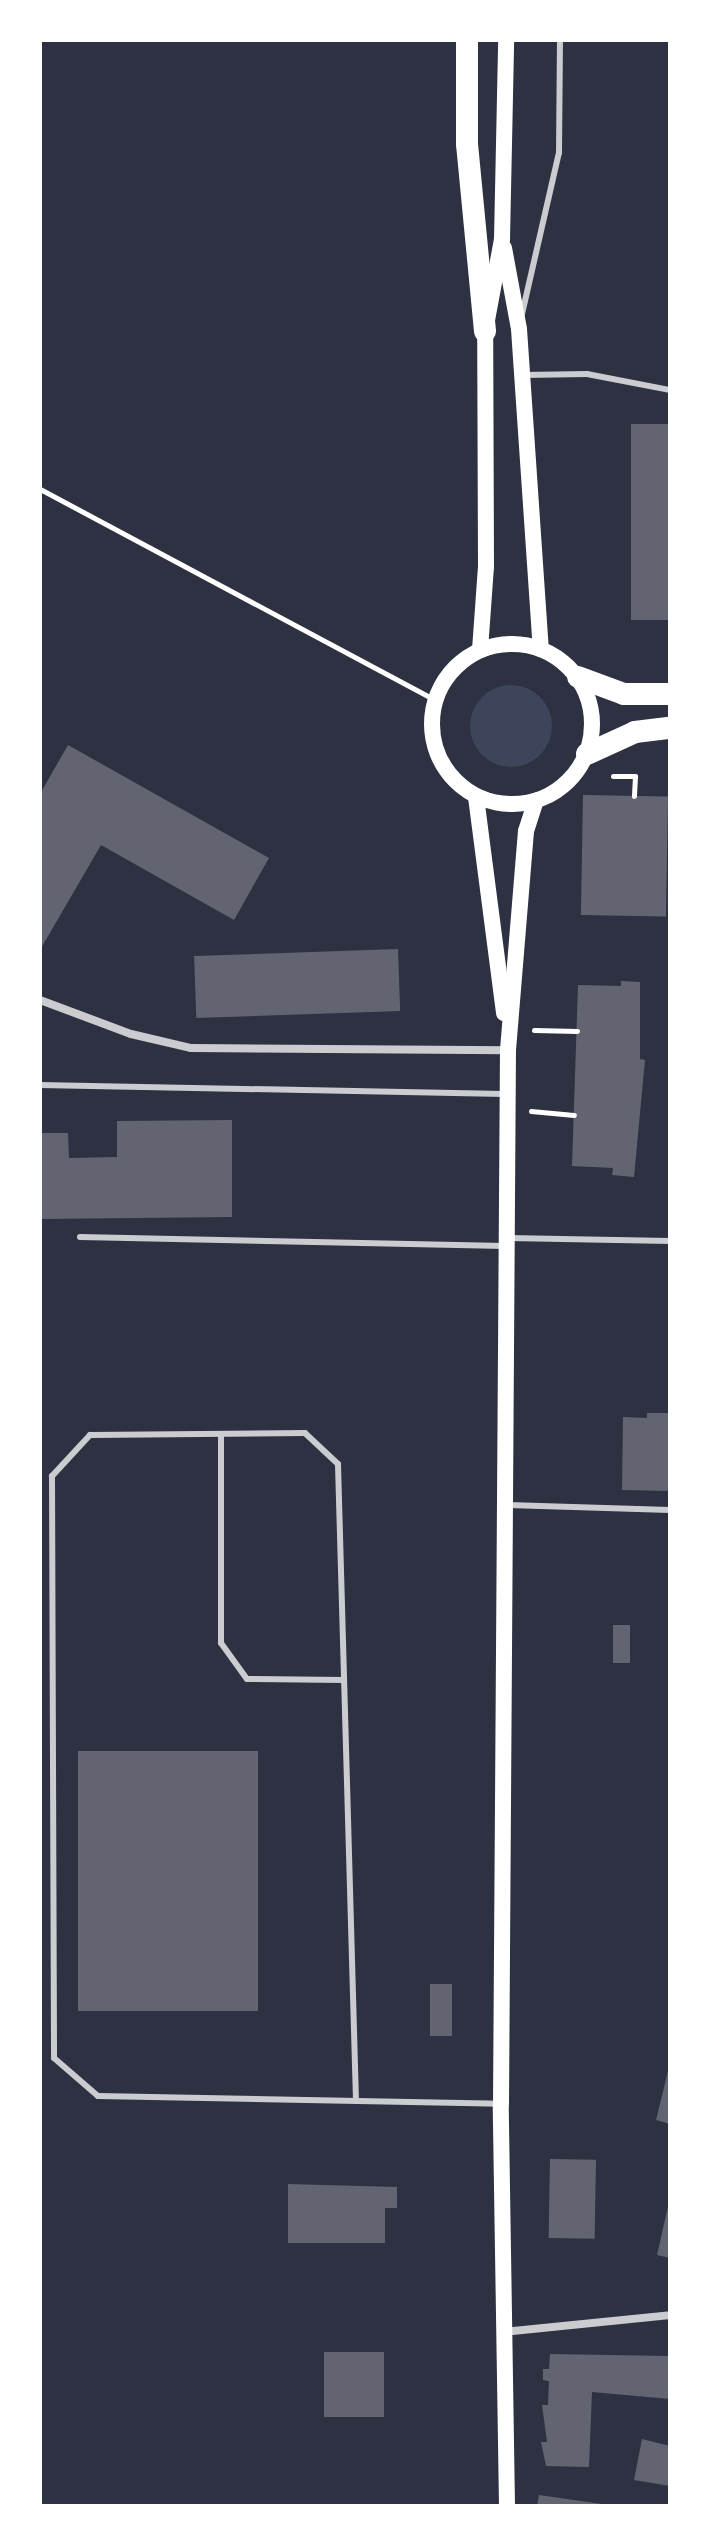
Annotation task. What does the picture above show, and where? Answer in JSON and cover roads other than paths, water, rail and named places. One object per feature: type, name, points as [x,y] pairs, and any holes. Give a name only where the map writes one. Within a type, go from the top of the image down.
[{"type":"highway","points":[[467,40],[467,144],[485,331]]},
{"type":"highway","points":[[578,677],[624,694],[670,694]]},
{"type":"highway","points":[[587,754],[635,732],[670,728]]},
{"type":"main road","points":[[480,650],[486,567],[485,331],[502,239],[506,40]]},
{"type":"main road","points":[[502,239],[519,329],[541,649]]},
{"type":"main road","points":[[500,644],[541,649],[578,677],[589,701],[593,728],[587,754],[575,775],[536,801],[516,805],[476,797],[457,784],[438,756],[431,722],[435,700],[445,679],[480,650],[500,644]]},
{"type":"main road","points":[[476,797],[508,1050]]},
{"type":"main road","points":[[507,2506],[501,2104],[507,1094],[526,831],[536,801]]},
{"type":"street","points":[[40,1000],[131,1034],[191,1048],[508,1050]]},
{"type":"street","points":[[503,2332],[670,2315]]},
{"type":"lane","points":[[519,329],[559,153],[560,40]]},
{"type":"lane","points":[[521,375],[587,374],[670,390]]},
{"type":"lane","points":[[40,1085],[507,1094]]},
{"type":"lane","points":[[80,1237],[670,1241]]},
{"type":"lane","points":[[356,2101],[338,1464],[305,1433],[90,1435],[52,1476],[54,2058],[98,2096],[501,2104]]},
{"type":"lane","points":[[221,1434],[221,1643],[247,1679],[344,1680]]},
{"type":"lane","points":[[505,1505],[670,1510]]}]
